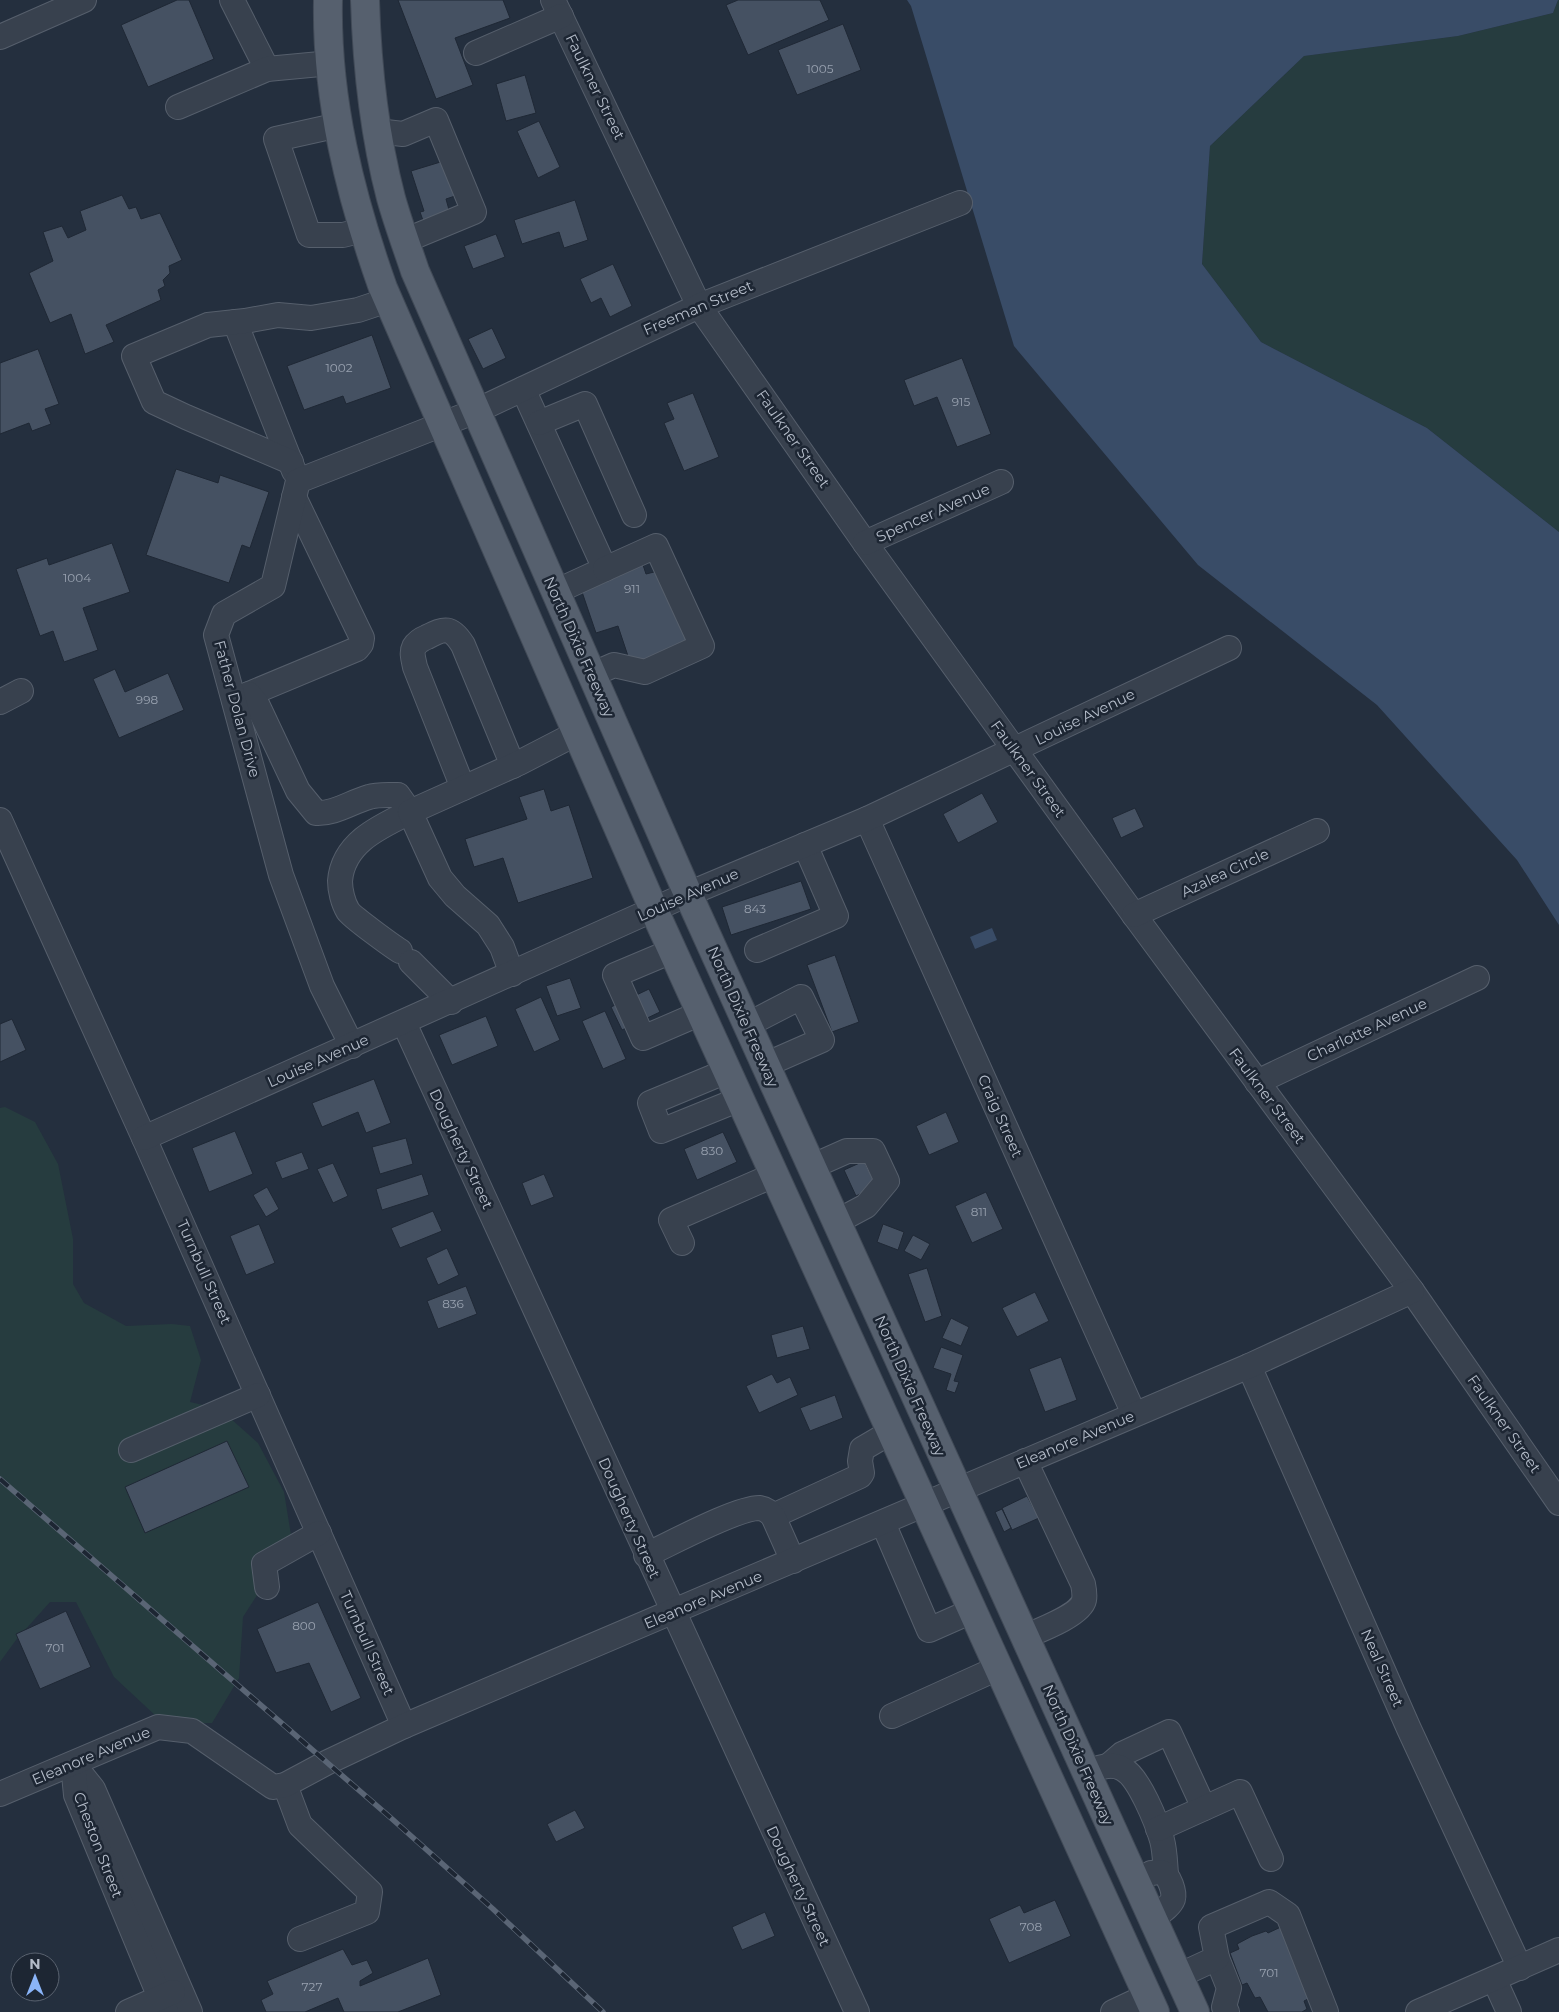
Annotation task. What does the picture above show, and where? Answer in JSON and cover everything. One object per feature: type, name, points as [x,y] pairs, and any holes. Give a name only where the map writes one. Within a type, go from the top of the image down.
[{"type":"main road","points":[[328,0],[331,63],[338,125],[353,195],[363,230],[388,300],[672,951],[1151,2004]]},
{"type":"main road","name":"North Dixie Freeway","points":[[365,0],[368,68],[377,131],[391,198],[415,271],[688,894],[1024,1637],[1097,1769],[1135,1882],[1194,2012]]},
{"type":"street","points":[[0,37],[84,0]]},
{"type":"street","points":[[232,0],[267,69]]},
{"type":"street","points":[[476,53],[557,8]]},
{"type":"street","name":"Faulkner Street","points":[[557,8],[699,306],[865,543],[1015,751],[1412,1291],[1559,1504]]},
{"type":"street","points":[[178,107],[267,69],[331,63]]},
{"type":"street","points":[[377,131],[403,134],[436,120],[474,212],[404,241]]},
{"type":"street","points":[[338,125],[276,139],[308,235],[343,235],[363,230]]},
{"type":"street","name":"Freeman Street","points":[[442,424],[476,411],[699,306],[960,203]]},
{"type":"street","points":[[294,480],[186,417],[154,402],[134,356],[208,325],[278,315],[311,318],[358,310],[388,300]]},
{"type":"street","points":[[235,322],[294,480],[362,638],[357,650],[241,697]]},
{"type":"street","points":[[523,389],[605,569]]},
{"type":"street","points":[[539,424],[585,404],[634,515]]},
{"type":"street","points":[[294,480],[442,424]]},
{"type":"street","name":"Father Dolan Drive","points":[[294,480],[273,586],[224,614],[216,635],[241,697],[281,876],[322,986],[352,1046]]},
{"type":"street","name":"Spencer Avenue","points":[[865,543],[1001,482]]},
{"type":"street","points":[[555,592],[656,546],[702,646],[645,672],[614,665],[591,675]]},
{"type":"street","points":[[463,788],[415,667],[413,655],[414,647],[420,641],[439,631],[448,630],[456,634],[463,645],[513,766]]},
{"type":"street","name":"Louise Avenue","points":[[144,1138],[451,1002],[688,894],[867,819],[1015,751],[1230,648]]},
{"type":"street","points":[[0,702],[21,691]]},
{"type":"street","points":[[241,697],[258,704],[298,791],[316,813],[326,814],[372,796],[398,795],[410,812],[440,878],[455,896],[488,925],[502,947],[512,974]]},
{"type":"street","points":[[451,1002],[406,956],[348,911],[340,889],[341,872],[346,858],[355,845],[383,825],[513,766],[577,733]]},
{"type":"street","name":"Craig Street","points":[[867,819],[1134,1414]]},
{"type":"street","name":"Turnbull Street","points":[[0,820],[144,1138],[404,1726]]},
{"type":"street","name":"Azalea Circle","points":[[1134,915],[1316,831]]},
{"type":"street","points":[[757,950],[836,916],[805,845]]},
{"type":"street","points":[[672,951],[615,975],[643,1038],[701,1013]]},
{"type":"street","name":"Charlotte Avenue","points":[[1257,1082],[1477,978]]},
{"type":"street","points":[[747,1025],[801,997],[822,1040],[765,1065]]},
{"type":"street","name":"Dougherty Street","points":[[404,1023],[672,1613],[857,2012]]},
{"type":"street","points":[[727,1071],[650,1103],[662,1132],[740,1099]]},
{"type":"street","points":[[811,1167],[847,1151],[873,1151],[887,1181],[866,1206],[836,1222]]},
{"type":"street","points":[[682,1243],[671,1220],[774,1175]]},
{"type":"street","name":"Eleanore Avenue","points":[[0,1794],[158,1727],[192,1731],[273,1787],[285,1785],[404,1726],[1249,1366],[1412,1291]]},
{"type":"street","name":"Neal Street","points":[[1249,1366],[1409,1728],[1520,1968]]},
{"type":"street","points":[[131,1450],[258,1396]]},
{"type":"street","points":[[773,1516],[860,1476],[862,1473],[860,1461],[862,1449],[891,1432]]},
{"type":"street","points":[[1024,1637],[1069,1616],[1081,1606],[1084,1600],[1083,1584],[1025,1461]]},
{"type":"street","points":[[646,1555],[743,1510],[763,1508],[773,1516],[793,1561]]},
{"type":"street","points":[[882,1523],[930,1630],[972,1611]]},
{"type":"street","points":[[267,1587],[264,1564],[319,1533]]},
{"type":"street","points":[[892,1716],[998,1668]]},
{"type":"street","points":[[1097,1769],[1122,1754],[1169,1732],[1204,1808]]},
{"type":"street","name":"Cheston Street","points":[[73,1764],[93,1789],[168,2000],[190,2012]]},
{"type":"street","points":[[1097,1769],[1124,1769],[1133,1777],[1158,1829],[1163,1844],[1166,1874],[1174,1892],[1168,1905],[1152,1919]]},
{"type":"street","points":[[285,1785],[300,1825],[370,1892],[367,1912],[300,1938]]},
{"type":"street","points":[[1158,1829],[1240,1792],[1271,1859]]},
{"type":"street","points":[[1135,1882],[1150,1873],[1162,1872],[1166,1874]]},
{"type":"street","points":[[1221,2010],[1229,1988],[1218,1958],[1212,1927],[1269,1902],[1288,1914],[1326,2012]]},
{"type":"street","points":[[1418,2012],[1559,1950]]},
{"type":"street","points":[[1178,1976],[1218,1958]]},
{"type":"street","points":[[1494,1980],[1509,2012]]},
{"type":"street","points":[[128,2012],[168,2000]]},
{"type":"street","points":[[1112,2012],[1151,2004]]},
{"type":"green space","points":[[1558,0],[1559,532],[1427,428],[1261,342],[1202,264],[1210,146],[1304,56],[1458,36],[1553,13]]},
{"type":"green space","points":[[5,1107],[35,1122],[58,1164],[73,1239],[73,1284],[84,1303],[126,1326],[172,1324],[190,1326],[201,1360],[190,1402],[220,1409],[258,1443],[284,1492],[292,1541],[243,1617],[239,1678],[212,1723],[198,1723],[157,1717],[114,1677],[76,1602],[50,1602],[16,1640],[0,1662],[0,1108]]},
{"type":"water","points":[[907,0],[1558,0],[1553,13],[1458,36],[1304,56],[1210,146],[1202,264],[1261,342],[1427,428],[1559,532],[1559,925],[1517,860],[1377,705],[1198,565],[1014,346],[911,6]]},
{"type":"water","points":[[992,928],[997,940],[975,949],[970,937]]},
{"type":"building","points":[[177,0],[189,0],[214,59],[148,87],[121,25]]},
{"type":"building","points":[[398,0],[503,0],[510,18],[455,38],[473,85],[436,99]]},
{"type":"building","points":[[738,0],[820,0],[829,20],[748,55],[726,5]]},
{"type":"building","points":[[843,24],[861,70],[797,95],[778,50]]},
{"type":"building","points":[[525,75],[536,113],[506,121],[496,84]]},
{"type":"building","points":[[539,121],[560,167],[538,178],[517,131]]},
{"type":"building","points":[[447,160],[458,195],[446,199],[451,217],[425,226],[420,212],[424,211],[411,171]]},
{"type":"building","points":[[122,195],[129,209],[136,207],[141,219],[160,213],[182,260],[169,266],[170,273],[163,280],[165,286],[158,290],[161,300],[106,325],[114,342],[85,354],[71,314],[50,323],[29,273],[53,261],[43,232],[62,226],[68,238],[86,230],[80,211]]},
{"type":"building","points":[[575,200],[588,240],[564,248],[559,232],[522,244],[514,220]]},
{"type":"building","points":[[496,234],[505,257],[473,269],[464,246]]},
{"type":"building","points":[[613,264],[632,306],[610,317],[601,298],[591,303],[580,279]]},
{"type":"building","points":[[492,328],[506,358],[483,369],[468,339]]},
{"type":"building","points":[[372,335],[391,388],[346,404],[343,396],[304,410],[287,366]]},
{"type":"building","points":[[38,349],[59,404],[45,409],[51,424],[32,431],[29,423],[0,434],[0,363]]},
{"type":"building","points":[[962,358],[991,434],[957,447],[937,397],[914,406],[904,380]]},
{"type":"building","points":[[693,393],[719,457],[684,471],[664,423],[674,419],[667,403]]},
{"type":"building","points":[[176,469],[218,483],[220,475],[269,492],[250,548],[242,545],[229,583],[146,555]]},
{"type":"building","points":[[112,543],[130,592],[83,608],[98,650],[64,662],[53,631],[40,636],[16,569],[47,558],[49,565]]},
{"type":"building","points":[[643,565],[646,574],[658,571],[670,605],[679,601],[694,643],[631,665],[618,626],[596,633],[580,586]]},
{"type":"building","points":[[115,669],[125,692],[168,673],[184,710],[119,738],[93,679]]},
{"type":"building","points":[[544,789],[551,811],[569,805],[593,878],[518,903],[503,858],[474,867],[465,839],[527,819],[519,797]]},
{"type":"building","points":[[982,793],[998,822],[958,843],[943,814]]},
{"type":"building","points":[[1135,808],[1144,827],[1121,838],[1112,818]]},
{"type":"building","points":[[801,881],[811,909],[731,935],[722,907]]},
{"type":"building","points":[[835,955],[859,1022],[832,1032],[807,965]]},
{"type":"building","points":[[570,978],[581,1008],[557,1016],[546,986]]},
{"type":"building","points":[[649,989],[660,1012],[622,1030],[611,1007]]},
{"type":"building","points":[[541,997],[560,1040],[534,1052],[515,1009]]},
{"type":"building","points":[[605,1011],[626,1059],[603,1069],[582,1021]]},
{"type":"building","points":[[486,1016],[498,1046],[452,1065],[439,1035]]},
{"type":"building","points":[[12,1019],[26,1050],[0,1062],[0,1024]]},
{"type":"building","points":[[374,1079],[391,1123],[366,1133],[358,1112],[322,1127],[312,1103]]},
{"type":"building","points":[[946,1112],[959,1142],[929,1155],[916,1126]]},
{"type":"building","points":[[235,1131],[253,1174],[209,1192],[192,1148]]},
{"type":"building","points":[[723,1132],[737,1162],[697,1180],[684,1149]]},
{"type":"building","points":[[406,1138],[413,1164],[380,1174],[372,1147]]},
{"type":"building","points":[[302,1152],[309,1169],[282,1179],[275,1162]]},
{"type":"building","points":[[864,1161],[876,1186],[856,1196],[844,1170]]},
{"type":"building","points":[[333,1163],[348,1196],[333,1203],[317,1169]]},
{"type":"building","points":[[422,1174],[429,1195],[382,1210],[376,1189]]},
{"type":"building","points":[[544,1174],[554,1197],[531,1206],[522,1183]]},
{"type":"building","points":[[267,1187],[279,1209],[266,1217],[253,1195]]},
{"type":"building","points":[[986,1192],[1003,1229],[972,1243],[955,1206]]},
{"type":"building","points":[[433,1211],[442,1231],[400,1248],[391,1228]]},
{"type":"building","points":[[259,1224],[275,1263],[246,1275],[230,1236]]},
{"type":"building","points":[[883,1224],[904,1232],[898,1250],[877,1242]]},
{"type":"building","points":[[913,1235],[930,1244],[921,1260],[904,1251]]},
{"type":"building","points":[[447,1248],[459,1275],[438,1285],[426,1258]]},
{"type":"building","points":[[927,1268],[942,1316],[925,1322],[908,1274]]},
{"type":"building","points":[[466,1286],[477,1314],[438,1329],[427,1301]]},
{"type":"building","points":[[1035,1292],[1049,1321],[1017,1337],[1002,1308]]},
{"type":"building","points":[[951,1318],[969,1327],[961,1346],[942,1338]]},
{"type":"building","points":[[803,1326],[810,1349],[777,1358],[771,1335]]},
{"type":"building","points":[[941,1347],[963,1355],[954,1381],[959,1382],[955,1393],[946,1390],[951,1374],[933,1368]]},
{"type":"building","points":[[1061,1357],[1077,1400],[1045,1412],[1029,1369]]},
{"type":"building","points":[[772,1374],[777,1383],[790,1377],[798,1395],[759,1413],[746,1386]]},
{"type":"building","points":[[835,1395],[843,1418],[810,1431],[800,1408]]},
{"type":"building","points":[[227,1441],[249,1487],[145,1533],[125,1487]]},
{"type":"building","points":[[1027,1496],[1039,1518],[1012,1530],[1002,1508]]},
{"type":"building","points":[[1002,1509],[1011,1528],[1004,1532],[995,1512]]},
{"type":"building","points":[[318,1602],[361,1698],[331,1712],[309,1663],[276,1673],[257,1629]]},
{"type":"building","points":[[66,1611],[91,1667],[40,1689],[16,1634]]},
{"type":"building","points":[[575,1810],[585,1828],[556,1842],[547,1824]]},
{"type":"building","points":[[1055,1900],[1071,1936],[1009,1963],[989,1919],[1020,1905],[1024,1913]]},
{"type":"building","points":[[765,1912],[775,1936],[742,1950],[732,1927]]},
{"type":"building","points":[[1283,1926],[1312,1997],[1304,2001],[1307,2009],[1302,2012],[1268,2012],[1260,1997],[1255,1998],[1247,1983],[1242,1985],[1230,1953],[1239,1949],[1237,1944],[1252,1936],[1266,1931],[1268,1933]]},
{"type":"building","points":[[343,1949],[352,1965],[367,1960],[373,1973],[360,1981],[360,1986],[428,1958],[441,1995],[398,2012],[344,2012],[338,1998],[305,2012],[266,2012],[261,2000],[273,1994],[267,1981]]},
{"type":"railway","points":[[0,1479],[391,1818],[493,1909],[603,2012]]}]
